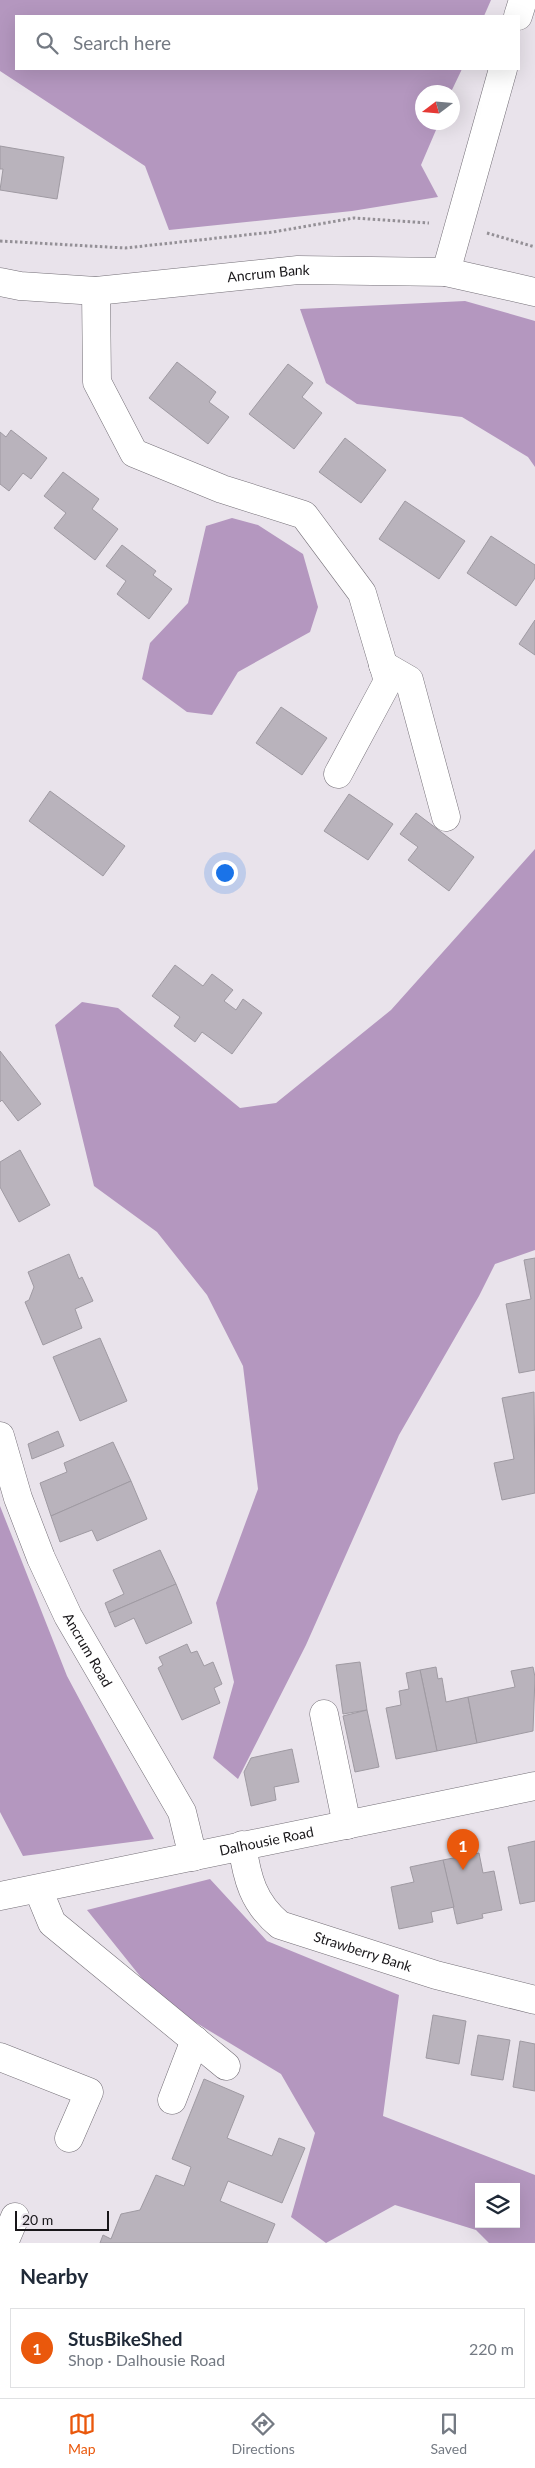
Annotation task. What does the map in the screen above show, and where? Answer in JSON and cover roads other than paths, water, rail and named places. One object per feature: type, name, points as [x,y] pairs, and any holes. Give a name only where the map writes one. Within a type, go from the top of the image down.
[{"type":"street","points":[[518,15],[523,0]]},
{"type":"street","points":[[446,272],[503,70]]},
{"type":"street","name":"Ancrum Bank","points":[[0,282],[20,286],[96,291],[298,270],[446,272],[535,292]]},
{"type":"street","points":[[96,291],[98,382],[134,453],[222,489],[304,515],[362,593],[388,681],[338,774]]},
{"type":"street","points":[[382,660],[409,680],[446,817]]},
{"type":"street","name":"Ancrum Road","points":[[0,1436],[18,1498],[45,1566],[68,1616],[182,1812],[193,1857]]},
{"type":"street","points":[[324,1714],[347,1825]]},
{"type":"street","name":"Dalhousie Road","points":[[0,1896],[535,1786]]},
{"type":"street","name":"Strawberry Bank","points":[[242,1845],[246,1868],[256,1898],[266,1913],[280,1924],[436,1975],[535,2000]]},
{"type":"street","points":[[38,1889],[52,1924],[226,2066]]},
{"type":"street","points":[[172,2100],[195,2040]]},
{"type":"street","points":[[0,2057],[89,2092],[69,2138]]},
{"type":"street","points":[[4,2243],[15,2216]]},
{"type":"place","name":"StusBikeShed","points":[[463,1870]]}]
